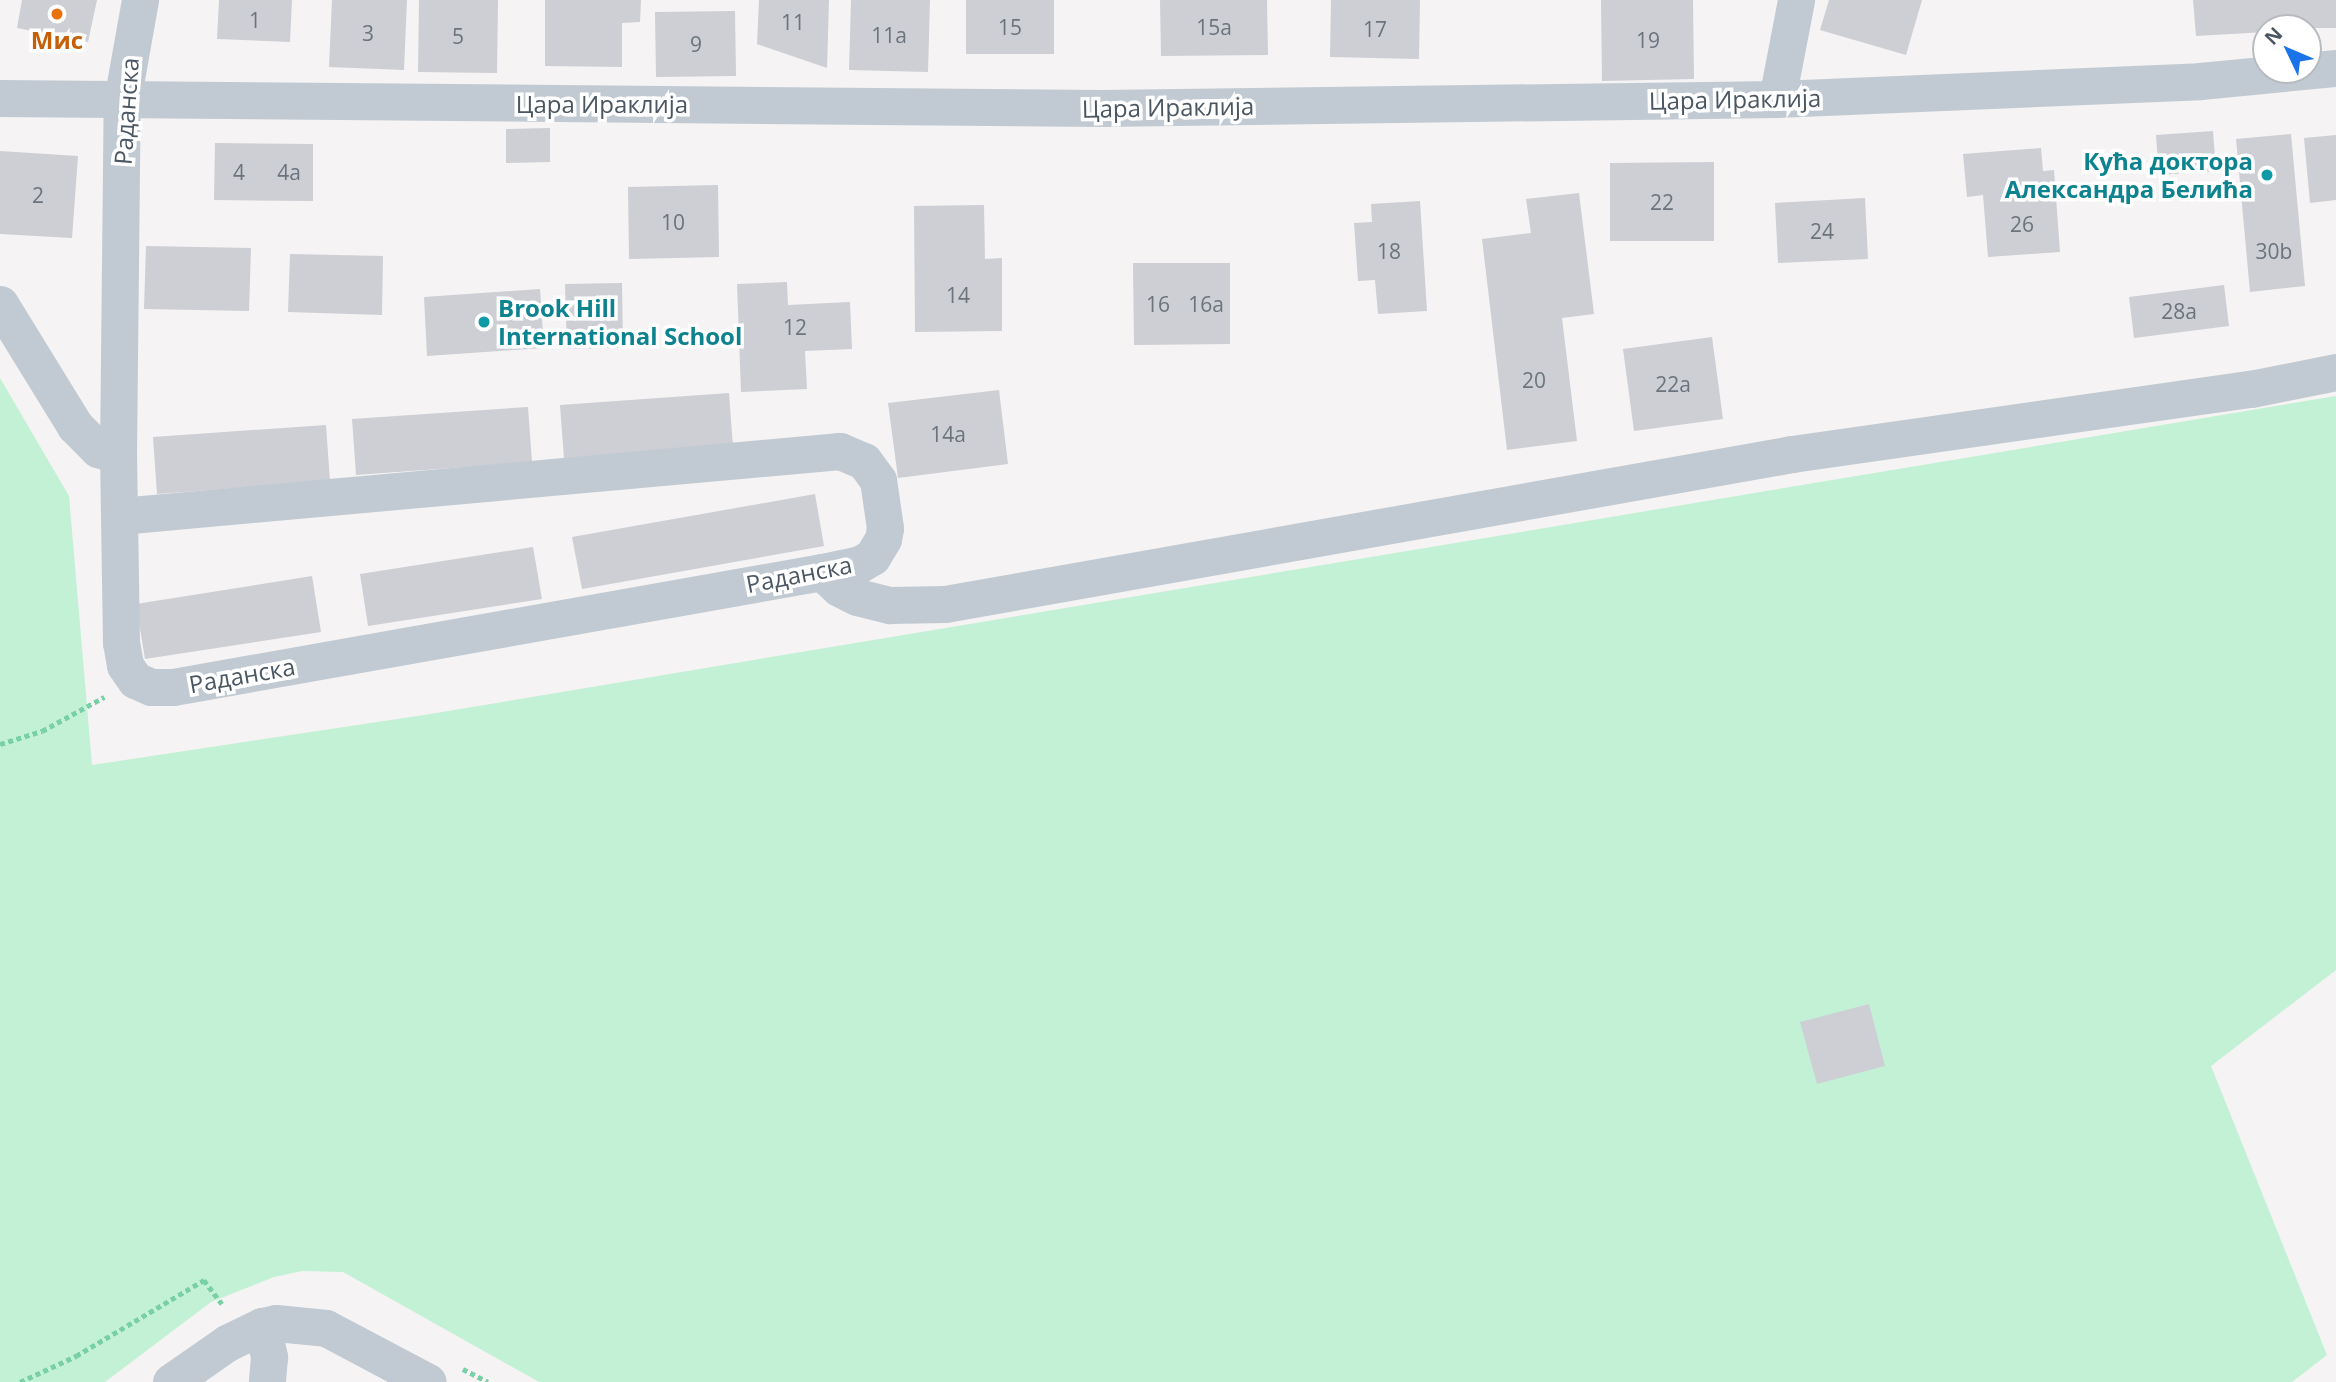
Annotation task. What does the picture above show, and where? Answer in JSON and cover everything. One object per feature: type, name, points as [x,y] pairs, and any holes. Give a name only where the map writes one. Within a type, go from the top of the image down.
[{"type":"street","name":"Раданска","points":[[120,516],[840,452],[864,461],[878,480],[885,528],[878,550],[860,564],[822,572],[173,688],[150,687],[135,680],[125,665],[121,643],[118,455],[122,100],[139,0]]},
{"type":"street","points":[[1777,99],[1796,0]]},
{"type":"street","name":"Цара Ираклија","points":[[0,98],[529,105],[726,103],[999,109],[1777,99],[2200,81],[2336,68]]},
{"type":"street","points":[[0,304],[75,426],[98,449],[118,455]]},
{"type":"street","points":[[822,572],[839,588],[857,597],[890,605],[945,604],[1792,454],[2251,388],[2336,372]]},
{"type":"street","points":[[171,1382],[220,1347],[262,1326],[286,1323],[326,1328],[428,1382]]},
{"type":"street","points":[[262,1326],[269,1357],[267,1382]]},
{"type":"path","points":[[0,744],[43,731],[135,680]]},
{"type":"path","points":[[20,1382],[76,1356],[204,1280],[224,1307]]},
{"type":"green space","points":[[0,378],[69,496],[92,765],[424,715],[2336,396],[2336,970],[2211,1066],[2327,1355],[2292,1382],[539,1382],[343,1272],[302,1271],[274,1277],[211,1302],[105,1382],[0,1382]]},
{"type":"building","name":"Мис","points":[[22,0],[97,0],[88,42],[17,28]]},
{"type":"building","points":[[219,0],[292,0],[290,42],[217,39]]},
{"type":"building","points":[[332,0],[407,0],[404,70],[329,67]]},
{"type":"building","points":[[419,0],[498,0],[497,73],[418,72]]},
{"type":"building","points":[[545,0],[641,0],[640,22],[622,23],[622,67],[545,66]]},
{"type":"building","points":[[759,0],[829,0],[827,68],[757,44]]},
{"type":"building","points":[[851,0],[930,0],[928,72],[849,70]]},
{"type":"building","points":[[966,0],[1054,0],[1054,54],[966,54]]},
{"type":"building","points":[[1160,0],[1267,0],[1268,55],[1161,56]]},
{"type":"building","points":[[1331,0],[1420,0],[1419,59],[1330,57]]},
{"type":"building","points":[[1601,0],[1693,0],[1694,79],[1602,81]]},
{"type":"building","points":[[1829,0],[1922,0],[1906,55],[1820,30]]},
{"type":"building","points":[[2193,0],[2336,0],[2336,28],[2322,28],[2322,14],[2252,14],[2252,33],[2196,36]]},
{"type":"building","points":[[735,11],[736,76],[656,77],[655,12]]},
{"type":"building","points":[[550,128],[550,162],[506,163],[506,129]]},
{"type":"building","points":[[2213,131],[2216,171],[2159,175],[2156,135]]},
{"type":"building","points":[[2291,134],[2305,286],[2250,292],[2236,139]]},
{"type":"building","points":[[2336,135],[2336,200],[2310,203],[2304,138]]},
{"type":"building","points":[[215,143],[313,144],[313,201],[214,200]]},
{"type":"building","points":[[2041,148],[2043,171],[2054,170],[2060,252],[1988,257],[1983,195],[1967,197],[1963,154]]},
{"type":"building","points":[[0,151],[78,156],[72,238],[0,234]]},
{"type":"building","points":[[1714,162],[1714,241],[1610,241],[1610,163]]},
{"type":"building","points":[[718,185],[719,257],[629,259],[628,187]]},
{"type":"building","points":[[1579,193],[1594,314],[1562,318],[1577,441],[1507,450],[1482,239],[1531,233],[1526,199]]},
{"type":"building","points":[[1865,198],[1868,259],[1778,263],[1775,203]]},
{"type":"building","points":[[1420,201],[1427,311],[1378,314],[1375,280],[1358,281],[1354,223],[1372,222],[1371,204]]},
{"type":"building","points":[[984,205],[985,259],[1002,258],[1002,331],[915,332],[914,206]]},
{"type":"building","points":[[146,246],[251,248],[249,311],[144,309]]},
{"type":"building","points":[[290,254],[383,256],[382,315],[288,312]]},
{"type":"building","points":[[1133,263],[1230,263],[1230,344],[1134,345]]},
{"type":"building","points":[[787,282],[788,305],[850,302],[852,349],[805,351],[807,389],[741,392],[737,284]]},
{"type":"building","points":[[622,283],[623,348],[567,349],[565,284]]},
{"type":"building","points":[[2224,285],[2229,326],[2134,338],[2129,297]]},
{"type":"building","name":"Brook Hill International School","points":[[540,289],[544,348],[427,356],[424,297]]},
{"type":"building","points":[[1712,337],[1723,419],[1634,431],[1623,349]]},
{"type":"building","points":[[999,390],[1008,464],[898,478],[888,403]]},
{"type":"building","points":[[729,393],[733,447],[564,459],[560,405]]},
{"type":"building","points":[[528,407],[532,462],[356,475],[352,419]]},
{"type":"building","points":[[326,425],[330,481],[157,494],[153,437]]},
{"type":"building","points":[[815,494],[824,546],[582,589],[572,537]]},
{"type":"building","points":[[533,547],[542,599],[368,626],[360,574]]},
{"type":"building","points":[[312,576],[321,632],[145,659],[136,604]]},
{"type":"building","points":[[1869,1004],[1885,1066],[1817,1084],[1800,1022]]},
{"type":"place","name":"Мис","points":[[57,14]]},
{"type":"place","name":"Кућа доктора Александра Белића","points":[[2267,175]]},
{"type":"place","name":"Brook Hill International School","points":[[484,322]]}]
